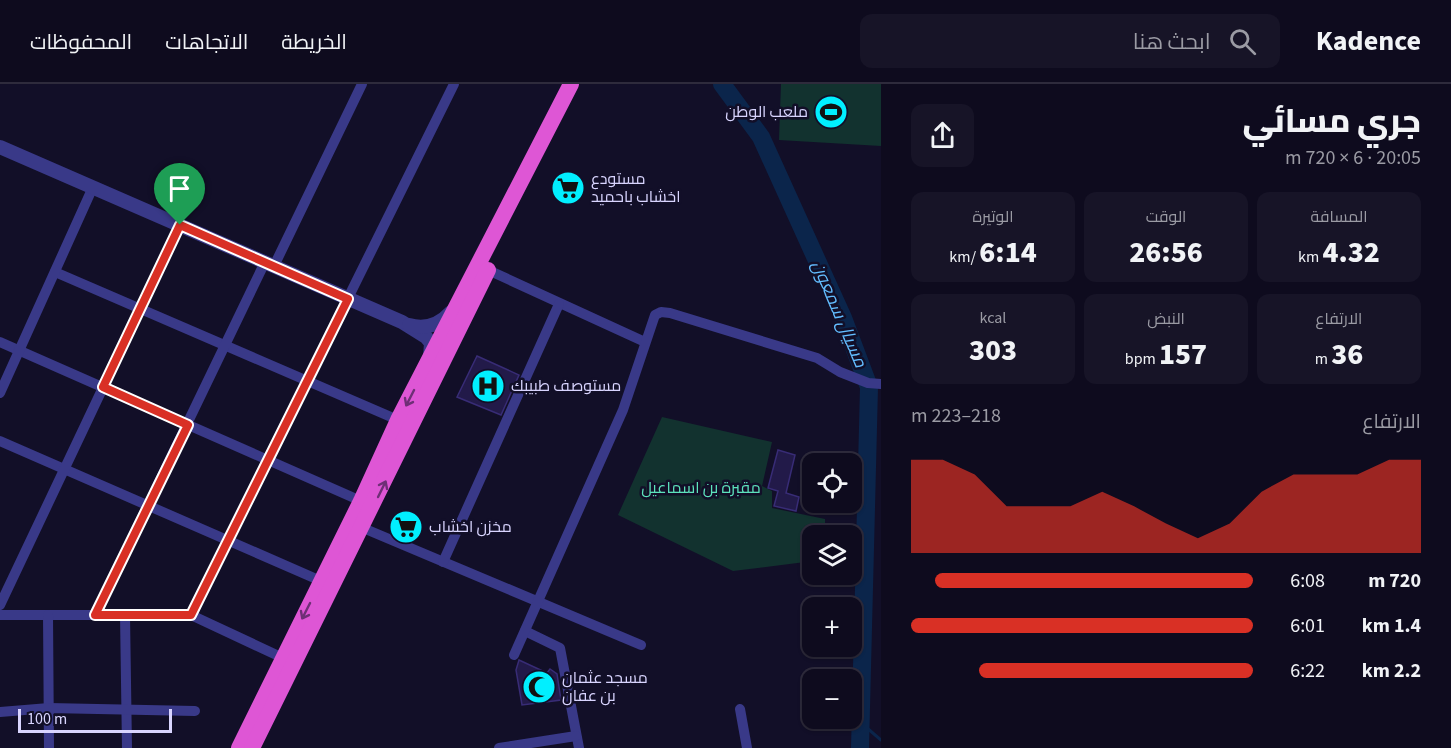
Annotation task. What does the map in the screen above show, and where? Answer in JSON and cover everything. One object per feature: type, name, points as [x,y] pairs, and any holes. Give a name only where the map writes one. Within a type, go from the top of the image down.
[{"type":"highway","points":[[252,748],[398,420],[571,84]]},
{"type":"highway","points":[[239,748],[283,658],[327,583],[363,528],[580,84]]},
{"type":"street","points":[[95,615],[225,346],[362,84]]},
{"type":"street","points":[[191,615],[454,84]]},
{"type":"street","points":[[0,147],[402,322],[415,326],[441,322],[457,306]]},
{"type":"street","points":[[0,393],[93,187]]},
{"type":"street","points":[[0,605],[180,225]]},
{"type":"street","points":[[488,270],[645,342]]},
{"type":"street","points":[[55,272],[398,420]]},
{"type":"street","points":[[443,562],[559,304]]},
{"type":"street","points":[[514,655],[623,410],[652,318],[658,313],[666,312],[817,358],[840,372],[868,383],[881,384]]},
{"type":"street","points":[[402,322],[426,337],[431,343],[430,358]]},
{"type":"street","points":[[0,342],[361,501]]},
{"type":"street","points":[[0,441],[327,583]]},
{"type":"street","points":[[363,528],[641,645]]},
{"type":"street","points":[[0,615],[191,615],[283,658]]},
{"type":"street","points":[[48,615],[50,748]]},
{"type":"street","points":[[125,615],[127,748]]},
{"type":"street","points":[[525,631],[560,648],[579,748]]},
{"type":"street","points":[[0,712],[49,708],[195,711]]},
{"type":"street","points":[[740,709],[747,748]]},
{"type":"street","points":[[499,748],[576,736]]},
{"type":"green space","name":"ملعب الوطن","points":[[781,84],[881,84],[881,146],[779,140]]},
{"type":"green space","name":"مقبرة بن اسماعيل","points":[[662,417],[772,442],[762,486],[772,491],[772,508],[825,519],[825,525],[802,525],[802,562],[733,571],[618,515]]},
{"type":"building","name":"مستوصف طبيبك","points":[[477,356],[519,375],[501,415],[457,397]]},
{"type":"building","points":[[778,450],[795,455],[786,493],[799,497],[796,511],[774,506],[778,491],[768,488]]},
{"type":"building","name":"مسجد عثمان بن عفان","points":[[519,660],[547,673],[550,669],[557,674],[561,700],[522,705],[516,670]]},
{"type":"waterway","name":"مسيال سمعون","points":[[722,84],[761,137],[843,318],[869,387],[860,748]]},
{"type":"waterway","points":[[862,724],[881,740]]},
{"type":"place","name":"ملعب الوطن","points":[[831,112]]},
{"type":"place","name":"مستودع اخشاب باحميد","points":[[568,188]]},
{"type":"place","name":"مستوصف طبيبك","points":[[488,386]]},
{"type":"place","name":"مخزن اخشاب","points":[[406,527]]},
{"type":"place","name":"مسجد عثمان بن عفان","points":[[539,687]]},
{"type":"route","points":[[180,225],[348,299],[191,615],[95,615],[188,425],[103,387],[180,225]]}]
